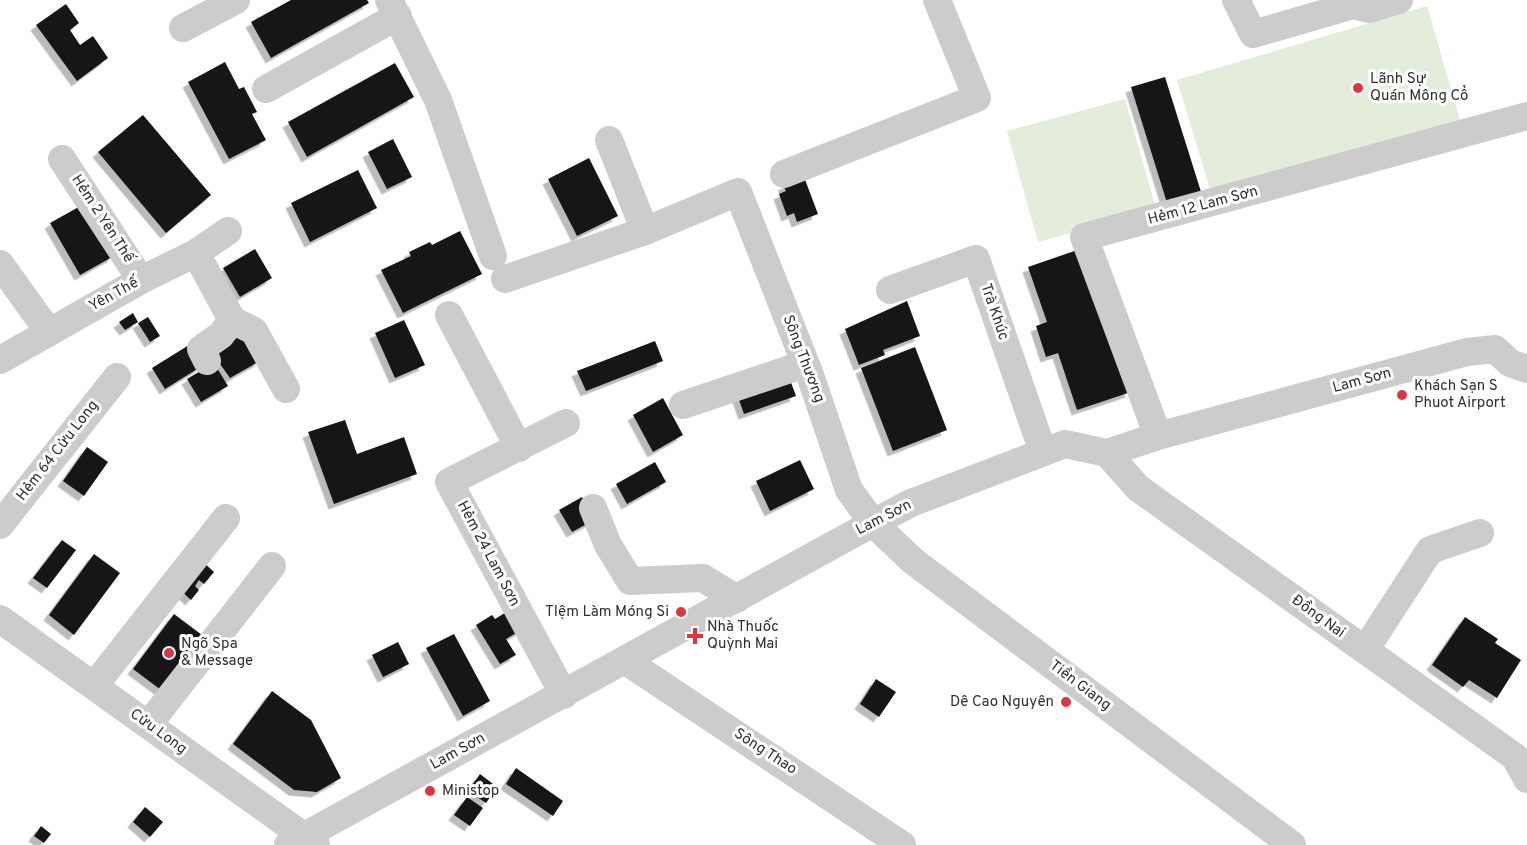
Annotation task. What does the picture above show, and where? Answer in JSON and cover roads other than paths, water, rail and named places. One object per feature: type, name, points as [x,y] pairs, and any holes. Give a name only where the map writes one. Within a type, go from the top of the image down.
[{"type":"street","points":[[183,28],[236,0]]},
{"type":"street","points":[[784,174],[977,98],[937,0]]},
{"type":"street","points":[[1236,0],[1252,34],[1352,2],[1370,9],[1399,0]]},
{"type":"street","points":[[266,89],[394,8],[438,100],[499,267],[645,231],[609,140]]},
{"type":"street","name":"Hẻm 12 Lam Sơn","points":[[1158,436],[1084,237],[1527,116]]},
{"type":"street","name":"Hẻm 2 Yên Thế","points":[[62,159],[141,280]]},
{"type":"street","name":"Sông Thương","points":[[645,231],[738,192],[805,364],[849,490],[873,523]]},
{"type":"street","name":"Yên Thế","points":[[0,360],[141,280],[196,253],[228,231]]},
{"type":"street","points":[[196,253],[232,320],[254,331],[286,389]]},
{"type":"street","name":"Trà Khúc","points":[[890,290],[976,259],[1043,452]]},
{"type":"street","points":[[0,264],[49,332]]},
{"type":"street","points":[[449,315],[519,448]]},
{"type":"street","points":[[207,362],[201,348],[221,335],[232,320]]},
{"type":"street","name":"Lam Sơn","points":[[303,842],[911,503],[1065,444],[1107,453],[1158,436],[1467,352],[1495,349],[1510,363],[1527,369]]},
{"type":"street","points":[[683,405],[805,364]]},
{"type":"street","name":"Hẻm 64 Cửu Long","points":[[0,525],[117,376]]},
{"type":"street","name":"Hẻm 24 Lam Sơn","points":[[564,695],[449,482],[566,423]]},
{"type":"street","name":"Đồng Nai","points":[[1107,453],[1138,488],[1523,762]]},
{"type":"street","points":[[593,508],[608,545],[630,581],[703,578],[736,599]]},
{"type":"street","points":[[94,686],[226,518]]},
{"type":"street","name":"Tiền Giang","points":[[873,523],[913,561],[1292,845]]},
{"type":"street","points":[[1365,650],[1430,549],[1480,533]]},
{"type":"street","points":[[148,725],[272,566]]},
{"type":"street","name":"Cửu Long","points":[[0,618],[148,725],[303,842]]},
{"type":"street","name":"Sông Thao","points":[[626,661],[902,845]]},
{"type":"place","name":"Lãnh Sự Quán Mông Cổ","points":[[1358,88]]},
{"type":"place","name":"Khách Sạn S Phuot Airport","points":[[1402,395]]},
{"type":"place","name":"TIệm Làm Móng Si","points":[[681,612]]},
{"type":"place","name":"Nhà Thuốc Quỳnh Mai","points":[[695,636]]},
{"type":"place","name":"Ngõ Spa & Message","points":[[169,653]]},
{"type":"place","name":"Dê Cao Nguyên","points":[[1066,702]]},
{"type":"place","name":"Ministop","points":[[430,791]]}]
